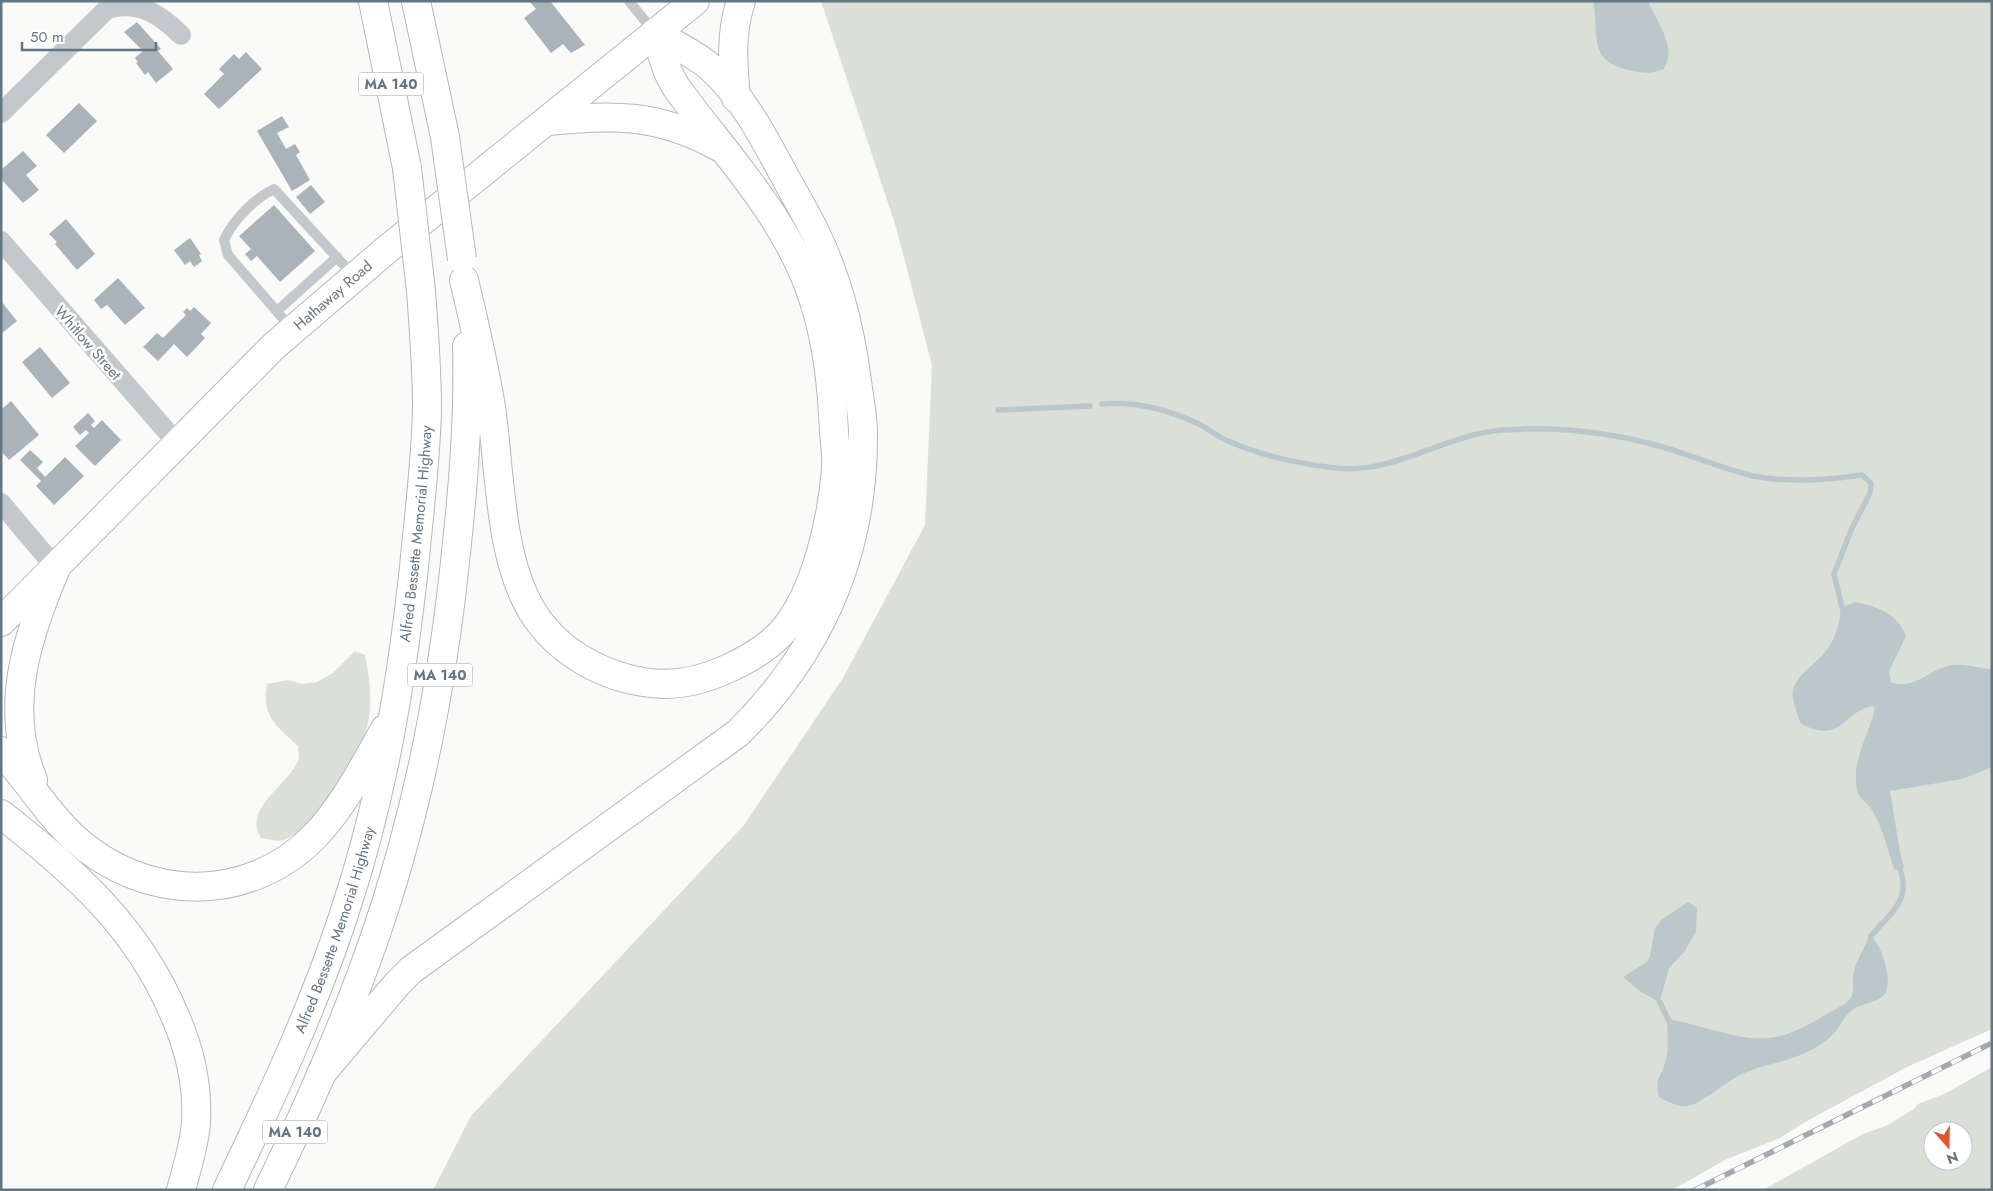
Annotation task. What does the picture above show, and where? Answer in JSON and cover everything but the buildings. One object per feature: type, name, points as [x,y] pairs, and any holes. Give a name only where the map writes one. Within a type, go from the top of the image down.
[{"type":"main road","name":"Alfred Bessette Memorial Highway","points":[[227,1190],[290,1053],[344,916],[373,817],[396,711],[406,639],[424,465],[426,371],[422,291],[407,168],[373,1]]},
{"type":"main road","name":"MA 140","points":[[268,1190],[320,1074],[381,919],[415,801],[433,715],[448,624],[462,492],[468,384],[463,270],[445,137],[416,1]]},
{"type":"main road","name":"Hathaway Road","points":[[1,622],[177,443],[285,320],[345,266],[548,121],[696,1]]},
{"type":"main road","points":[[736,98],[732,55],[733,34],[741,1]]},
{"type":"main road","points":[[320,1074],[397,984],[412,970],[738,733],[774,695],[808,648],[835,592],[852,542],[861,488],[864,431],[854,355],[839,292],[821,244],[764,140],[736,98],[710,67],[655,33]]},
{"type":"main road","points":[[463,270],[490,405],[506,538],[521,588],[532,611],[549,632],[568,650],[591,665],[629,680],[672,684],[717,674],[741,663],[764,648],[783,631],[797,611],[808,587],[822,547],[836,468],[829,364],[812,297],[798,260],[781,228],[753,186],[676,87],[668,72],[655,33]]},
{"type":"main road","points":[[548,121],[592,116],[638,118],[685,130],[723,149]]},
{"type":"main road","points":[[42,800],[25,759],[20,720],[20,692],[29,637],[56,568]]},
{"type":"main road","points":[[1,751],[75,838],[116,867],[139,877],[184,887],[225,885],[261,873],[280,863],[314,837],[341,802],[396,711]]},
{"type":"main road","points":[[1,814],[44,848],[101,900],[136,942],[160,982],[179,1025],[193,1069],[196,1106],[193,1147],[181,1190]]},
{"type":"main road","points":[[1,825],[44,848]]},
{"type":"street","points":[[1,113],[114,3],[125,2],[146,5],[159,13],[181,35]]},
{"type":"street","name":"Whitlow Street","points":[[1,241],[177,443]]},
{"type":"street","points":[[1,503],[56,568]]},
{"type":"lane","points":[[629,1],[655,33]]},
{"type":"lane","points":[[285,320],[228,255],[224,240],[240,217],[262,195],[274,189],[345,266]]},
{"type":"shaded area","points":[[821,1],[1992,1],[1992,1029],[1907,1067],[1805,1122],[1780,1138],[1727,1159],[1672,1190],[433,1190],[471,1116],[744,825],[843,678],[925,525],[932,365],[896,227]]},
{"type":"shaded area","points":[[1593,1],[1648,1],[1667,43],[1668,61],[1664,69],[1645,73],[1637,72],[1618,67],[1608,61],[1598,46]]},
{"type":"shaded area","points":[[1855,602],[1886,612],[1898,622],[1906,636],[1889,671],[1891,682],[1907,684],[1915,682],[1938,670],[1953,665],[1992,670],[1992,767],[1962,779],[1890,791],[1904,867],[1901,870],[1894,869],[1879,824],[1872,810],[1860,796],[1856,782],[1857,763],[1875,708],[1872,706],[1861,710],[1840,726],[1825,731],[1801,724],[1793,698],[1795,684],[1829,648],[1838,625],[1841,608]]},
{"type":"shaded area","points":[[355,651],[365,655],[369,680],[370,706],[368,723],[357,756],[348,774],[325,808],[298,833],[280,841],[261,838],[257,827],[257,817],[262,807],[293,770],[299,758],[298,746],[277,726],[268,712],[266,704],[267,684],[288,680],[302,684],[317,682],[333,673]]},
{"type":"shaded area","points":[[1688,902],[1697,908],[1696,931],[1685,951],[1669,968],[1661,997],[1656,1000],[1641,992],[1623,977],[1647,962],[1650,956],[1655,929],[1660,921]]},
{"type":"shaded area","points":[[1871,936],[1879,948],[1886,965],[1888,983],[1886,991],[1880,999],[1850,1012],[1833,1035],[1826,1041],[1796,1057],[1741,1074],[1692,1105],[1680,1106],[1659,1097],[1657,1085],[1666,1058],[1668,1043],[1667,1023],[1670,1020],[1731,1035],[1756,1038],[1768,1038],[1798,1030],[1818,1020],[1849,1000],[1853,992],[1855,967],[1868,938]]},
{"type":"shaded area","points":[[1992,1067],[1992,1190],[1763,1190],[1863,1134],[1886,1126],[1914,1109],[1918,1104],[1944,1094]]},
{"type":"waterway","points":[[1102,404],[1141,405],[1165,411],[1201,425],[1224,439],[1253,451],[1308,464],[1335,468],[1357,469],[1378,466],[1482,433],[1503,430],[1544,429],[1586,432],[1626,438],[1666,448],[1753,476],[1781,480],[1808,480],[1862,475],[1871,483],[1870,493],[1852,528],[1834,574],[1844,615]]},
{"type":"waterway","points":[[998,410],[1090,406]]},
{"type":"waterway","points":[[1871,936],[1893,911],[1902,896],[1902,876],[1898,863]]},
{"type":"waterway","points":[[1658,999],[1669,1021]]},
{"type":"railway","points":[[1695,1190],[1992,1043]]}]
